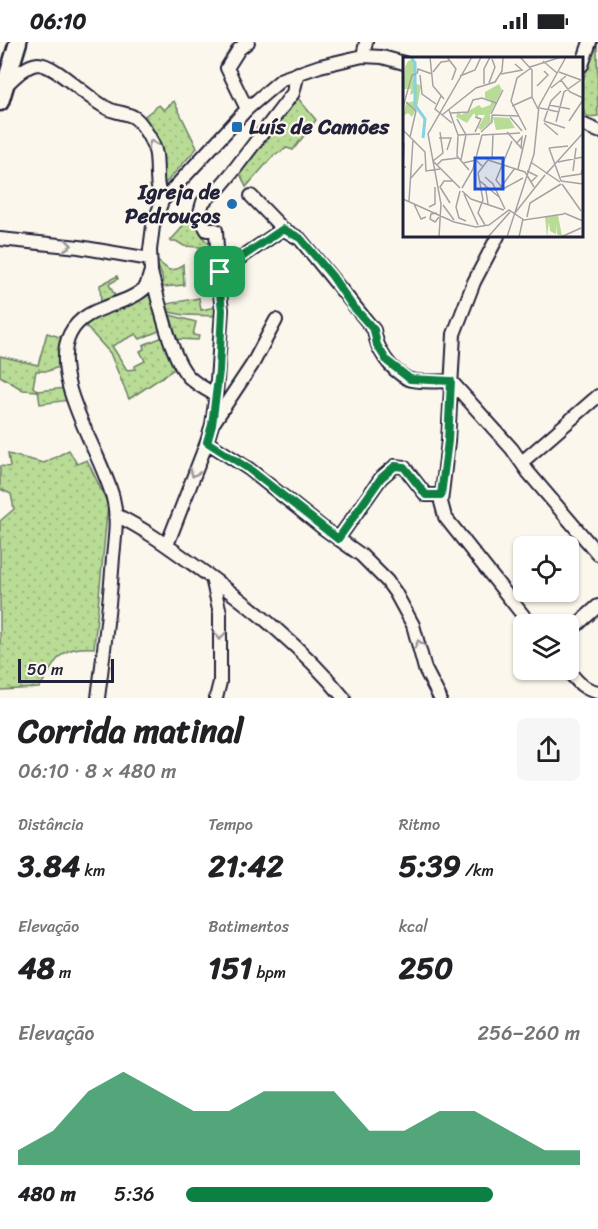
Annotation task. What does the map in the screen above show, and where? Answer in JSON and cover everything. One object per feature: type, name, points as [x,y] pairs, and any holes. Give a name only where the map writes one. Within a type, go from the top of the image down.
[{"type":"main road","points":[[1,92],[18,42]]},
{"type":"street","points":[[247,109],[227,68],[239,49],[248,42]]},
{"type":"street","points":[[363,56],[366,42]]},
{"type":"street","points":[[583,62],[590,42]]},
{"type":"street","points":[[98,698],[111,593],[116,515],[108,480],[73,395],[64,366],[64,353],[70,334],[85,316],[142,292],[149,282],[153,226],[162,201],[247,109],[282,79],[335,62],[363,56],[382,57],[403,62]]},
{"type":"street","points":[[1,92],[27,68],[37,64],[49,66],[95,101],[112,110],[133,115],[145,129],[154,149],[157,186],[162,201]]},
{"type":"street","points":[[167,545],[207,442],[216,395],[222,310],[220,272],[216,230],[207,230],[199,216],[202,202],[231,174],[293,93],[298,73]]},
{"type":"street","points":[[583,124],[598,131]]},
{"type":"street","points":[[251,196],[283,229],[300,238],[374,330],[381,354],[392,366],[410,379],[451,381],[598,554]]},
{"type":"street","points":[[220,272],[283,229]]},
{"type":"street","points":[[497,237],[474,282],[457,324],[453,345],[448,441],[441,502],[445,517],[522,614]]},
{"type":"street","points":[[0,239],[79,247],[151,265]]},
{"type":"street","points":[[151,265],[171,342],[182,368],[188,377],[216,395]]},
{"type":"street","points":[[212,425],[252,364],[276,320]]},
{"type":"street","points":[[522,462],[598,396]]},
{"type":"street","points":[[207,442],[249,469],[361,555],[395,592],[413,625],[425,669],[440,698]]},
{"type":"street","points":[[338,539],[390,468],[404,467],[426,495],[441,495]]},
{"type":"street","points":[[116,515],[167,545],[234,593],[322,670],[344,698]]},
{"type":"street","points":[[212,578],[220,613],[220,682],[216,698]]},
{"type":"street","points":[[579,623],[598,606]]},
{"type":"street","points":[[576,680],[581,686],[593,691]]},
{"type":"green space","points":[[597,42],[598,116],[588,117],[583,111],[583,79]]},
{"type":"green space","points":[[297,97],[316,120],[293,150],[287,148],[274,155],[246,187],[239,171]]},
{"type":"green space","points":[[174,101],[197,148],[162,187],[142,118],[159,105],[164,110]]},
{"type":"green space","points":[[192,211],[204,239],[212,248],[184,246],[176,241],[170,241]]},
{"type":"green space","points":[[155,259],[169,270],[177,269],[183,264],[184,285],[163,287],[162,276]]},
{"type":"green space","points":[[117,276],[118,279],[109,284],[116,298],[101,303],[100,285]]},
{"type":"green space","points":[[150,293],[161,330],[140,339],[136,334],[112,346],[127,370],[135,369],[135,366],[145,361],[140,351],[144,349],[143,345],[163,337],[176,368],[129,399],[110,353],[83,323]]},
{"type":"green space","points":[[199,298],[201,310],[215,307],[218,316],[169,312],[167,304]]},
{"type":"green space","points":[[170,315],[196,322],[193,335],[199,336],[198,340],[177,339]]},
{"type":"green space","points":[[47,333],[63,338],[59,367],[48,371],[36,371],[33,387],[38,391],[23,390],[0,376],[0,356],[38,365]]},
{"type":"green space","points":[[66,388],[70,400],[40,404],[38,391]]},
{"type":"green space","points":[[69,450],[77,464],[87,460],[108,504],[94,648],[72,649],[65,652],[39,688],[0,690],[0,521],[14,509],[11,494],[0,489],[0,466],[10,467],[8,454],[44,463]]},
{"type":"place","name":"Luís de Camões","points":[[237,127]]},
{"type":"place","name":"Igreja de Pedrouços","points":[[232,204]]},
{"type":"route","points":[[283,229],[290,231],[300,238],[374,330],[377,345],[387,361],[410,379],[451,381],[448,441],[441,495],[426,495],[404,467],[390,468],[338,539],[249,469],[207,442],[212,425],[219,371],[222,310],[220,272],[283,229]]}]
